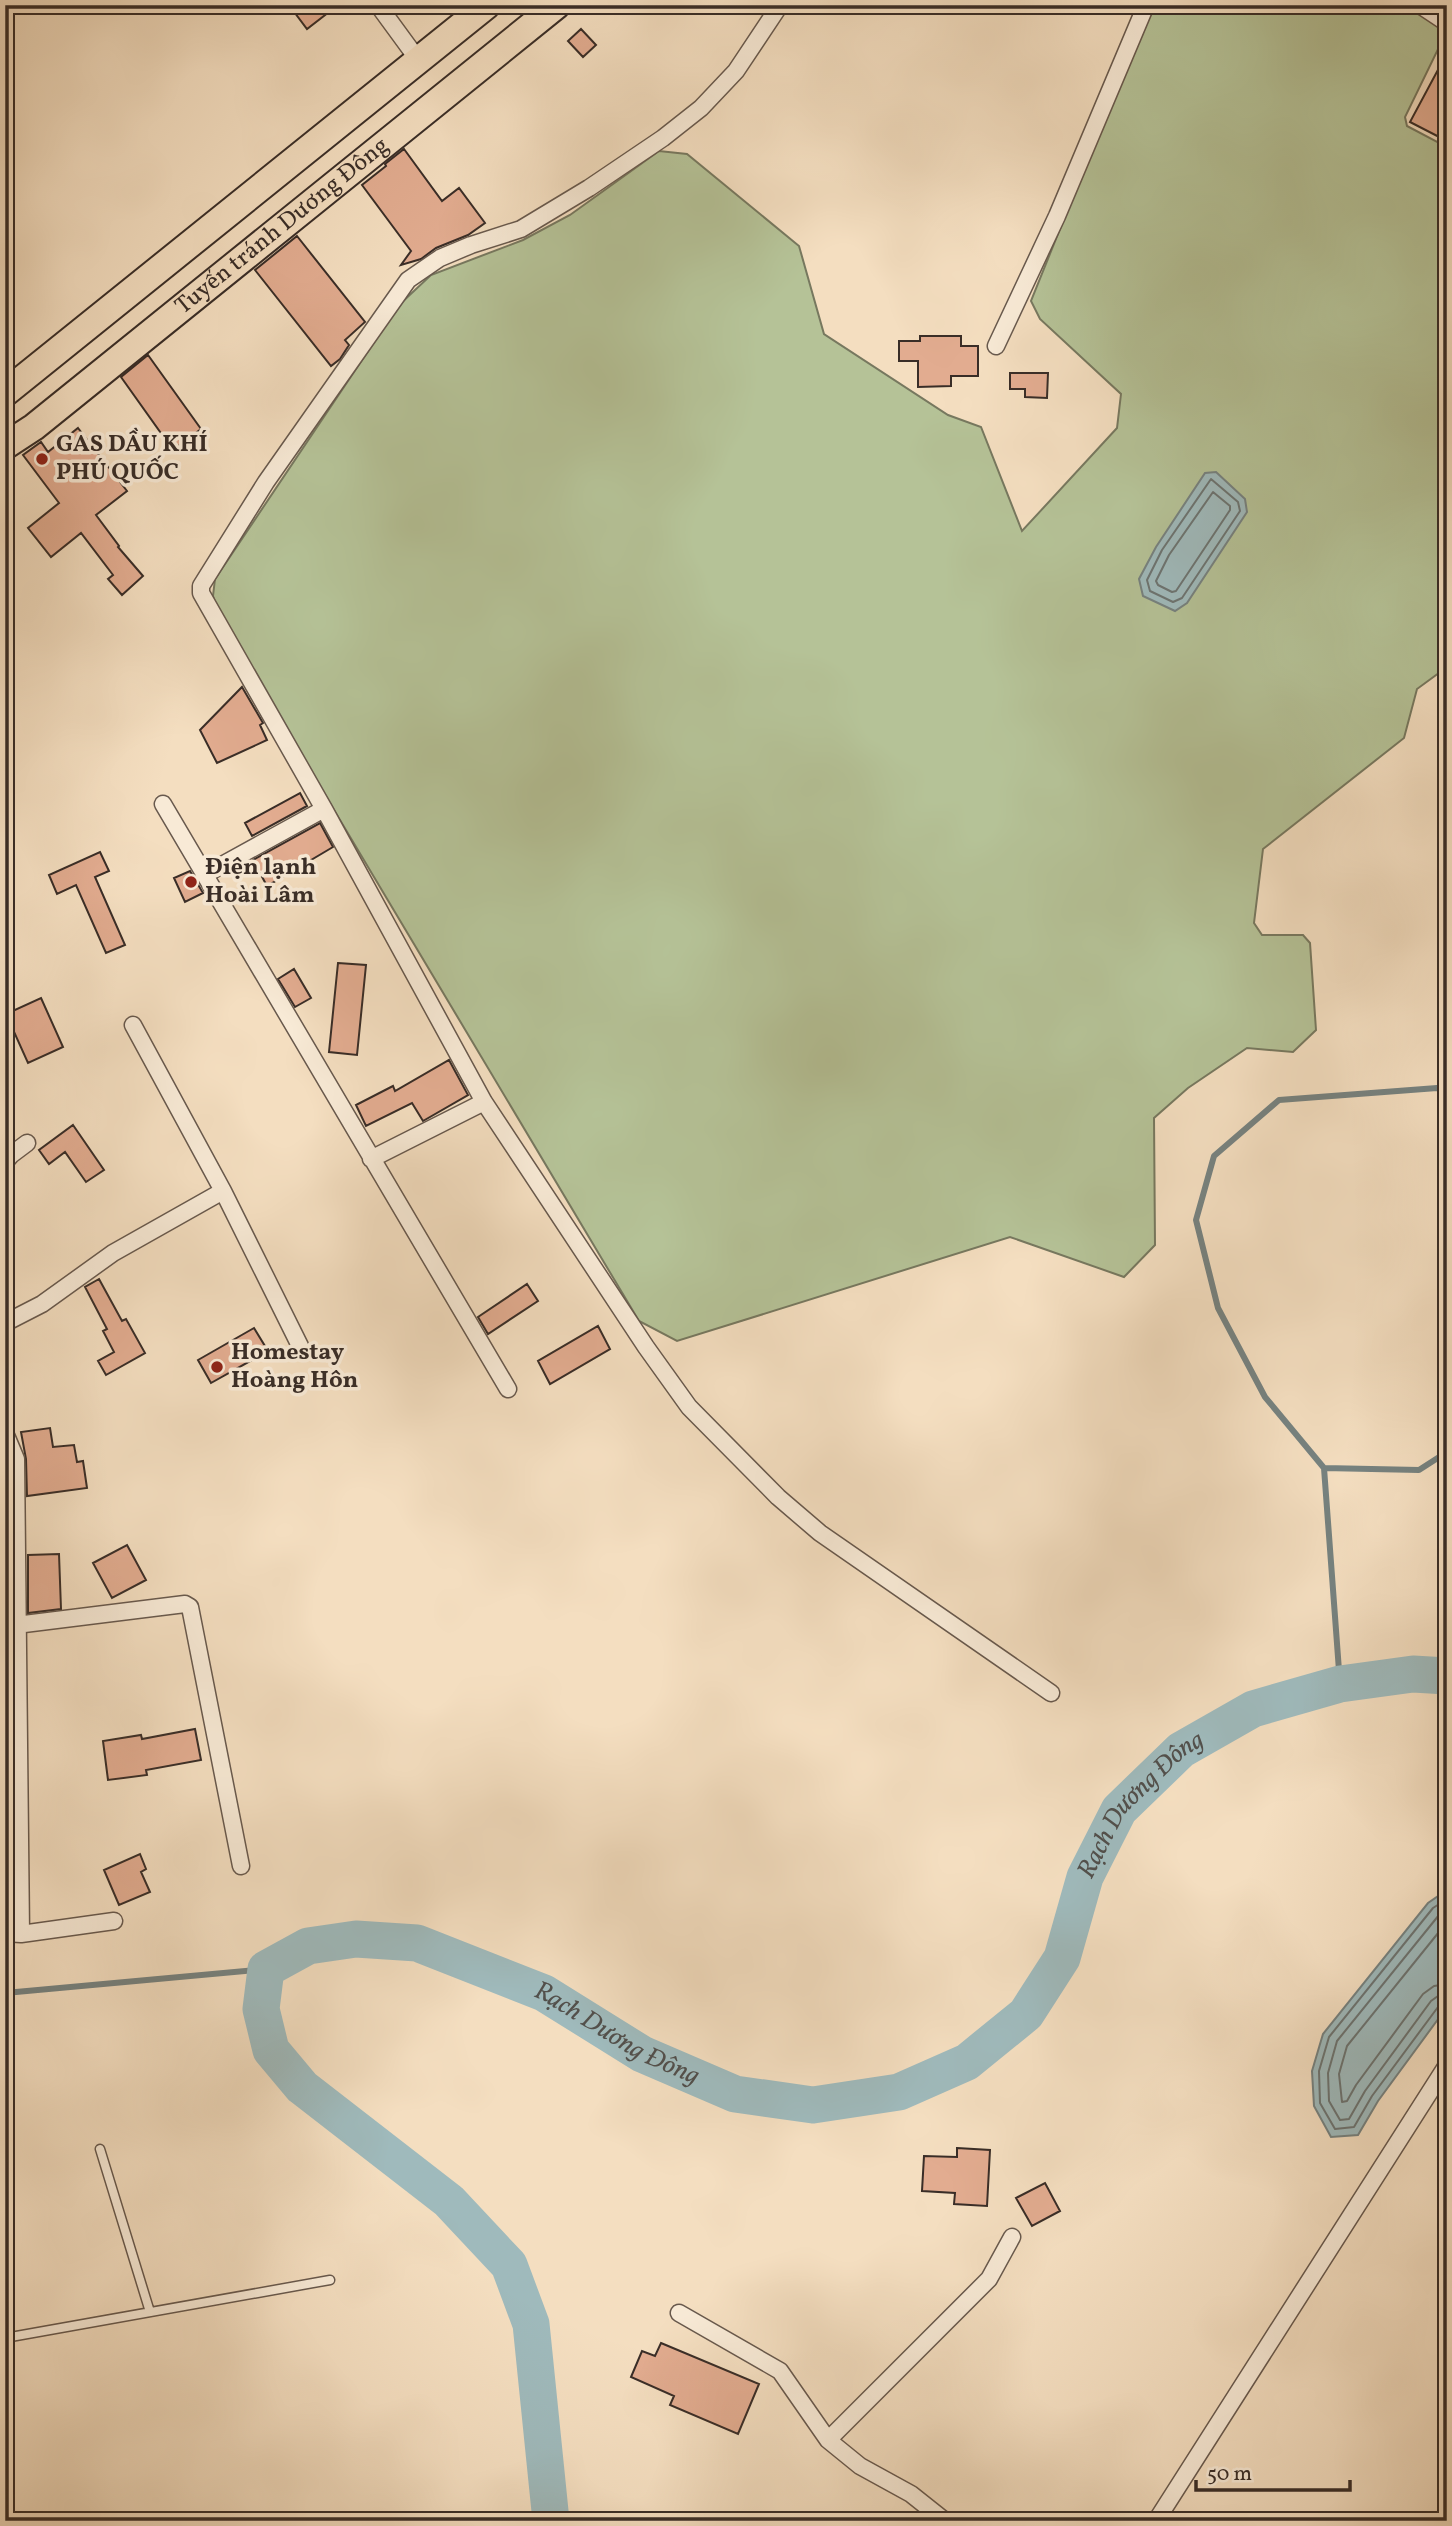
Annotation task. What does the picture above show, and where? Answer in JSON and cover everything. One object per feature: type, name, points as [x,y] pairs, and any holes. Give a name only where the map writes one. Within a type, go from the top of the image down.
[{"type":"main road","name":"Tuyến tránh Dương Đông","points":[[5,393],[487,5]]},
{"type":"main road","name":"Tuyến tránh Dương Đông","points":[[5,446],[44,419],[557,5]]},
{"type":"street","points":[[378,5],[419,61]]},
{"type":"street","points":[[780,5],[736,71],[701,108],[663,138],[589,188],[521,229],[440,258],[408,280],[266,482],[201,586],[202,599],[324,809],[484,1102],[646,1347],[689,1407],[778,1497],[820,1533],[1051,1693]]},
{"type":"street","points":[[996,346],[1057,216],[1146,5]]},
{"type":"street","points":[[1420,5],[1447,23]]},
{"type":"street","points":[[163,804],[509,1389]]},
{"type":"street","points":[[204,875],[324,809]]},
{"type":"street","points":[[133,1025],[223,1191],[302,1350]]},
{"type":"street","points":[[371,1159],[484,1102]]},
{"type":"street","points":[[5,1162],[11,1154],[27,1143]]},
{"type":"street","points":[[5,1323],[42,1304],[113,1253],[223,1191]]},
{"type":"street","points":[[5,1433],[16,1459],[13,1933],[114,1921]]},
{"type":"street","points":[[16,1625],[185,1604],[190,1607],[241,1866]]},
{"type":"street","points":[[1156,2521],[1447,2065]]},
{"type":"street","points":[[828,2440],[989,2279],[1012,2237]]},
{"type":"street","points":[[679,2314],[780,2371],[828,2440],[860,2466],[911,2494],[945,2521]]},
{"type":"lane","points":[[100,2149],[150,2312]]},
{"type":"lane","points":[[5,2338],[330,2280]]},
{"type":"green space","points":[[1150,5],[1405,5],[1438,26],[1443,39],[1405,117],[1407,126],[1447,147],[1447,667],[1417,689],[1404,738],[1263,849],[1254,923],[1262,935],[1303,935],[1310,943],[1316,1030],[1293,1052],[1247,1048],[1188,1088],[1154,1118],[1155,1245],[1124,1277],[1010,1237],[677,1341],[639,1321],[220,619],[213,596],[215,579],[399,305],[431,275],[523,240],[570,215],[659,151],[687,154],[799,246],[824,334],[948,415],[981,427],[1022,531],[1117,428],[1121,394],[1040,319],[1031,301]]},
{"type":"water","points":[[1216,472],[1245,499],[1247,512],[1187,603],[1175,611],[1143,596],[1139,579],[1156,547],[1205,473]]},
{"type":"water","points":[[1447,1890],[1447,2007],[1378,2101],[1358,2135],[1331,2137],[1314,2106],[1312,2071],[1323,2034],[1428,1903]]},
{"type":"building","points":[[289,5],[338,5],[307,29]]},
{"type":"building","points":[[581,29],[596,45],[583,57],[568,41]]},
{"type":"building","points":[[1447,53],[1447,141],[1410,122]]},
{"type":"building","points":[[404,149],[442,201],[459,188],[485,223],[468,235],[436,248],[421,259],[401,265],[411,251],[362,185]]},
{"type":"building","points":[[297,236],[365,322],[345,340],[349,345],[340,359],[331,366],[255,270]]},
{"type":"building","points":[[920,336],[961,336],[961,346],[978,346],[978,376],[951,376],[951,386],[918,387],[918,361],[899,361],[899,341],[920,341]]},
{"type":"building","points":[[148,355],[201,429],[173,450],[121,377]]},
{"type":"building","points":[[1010,373],[1048,373],[1047,398],[1025,397],[1025,389],[1010,389]]},
{"type":"building","points":[[78,428],[127,491],[96,515],[118,547],[143,576],[122,595],[108,579],[113,575],[81,533],[51,557],[28,528],[59,503],[23,455],[41,442],[48,452]]},
{"type":"building","points":[[242,687],[263,723],[260,725],[267,740],[217,763],[200,730]]},
{"type":"building","points":[[300,793],[307,806],[252,836],[245,823]]},
{"type":"building","points":[[320,823],[333,847],[267,886],[253,860]]},
{"type":"building","points":[[100,852],[109,871],[95,877],[125,945],[106,953],[76,885],[57,894],[49,875]]},
{"type":"building","points":[[190,871],[203,893],[185,902],[174,878]]},
{"type":"building","points":[[338,963],[366,965],[357,1055],[329,1052]]},
{"type":"building","points":[[294,969],[311,998],[295,1007],[278,979]]},
{"type":"building","points":[[41,998],[63,1047],[28,1063],[6,1014]]},
{"type":"building","points":[[449,1060],[468,1095],[423,1121],[412,1103],[366,1126],[356,1105],[393,1086],[395,1091]]},
{"type":"building","points":[[73,1125],[104,1170],[86,1182],[65,1152],[49,1164],[39,1150]]},
{"type":"building","points":[[99,1279],[122,1321],[126,1319],[145,1353],[106,1375],[98,1361],[114,1352],[103,1331],[107,1329],[85,1287]]},
{"type":"building","points":[[527,1284],[538,1301],[488,1334],[478,1317]]},
{"type":"building","points":[[598,1326],[610,1349],[550,1384],[538,1361]]},
{"type":"building","points":[[254,1328],[268,1351],[211,1383],[198,1360]]},
{"type":"building","points":[[50,1428],[53,1447],[74,1445],[77,1462],[83,1461],[87,1488],[27,1496],[26,1459],[21,1432]]},
{"type":"building","points":[[127,1545],[146,1580],[112,1598],[93,1563]]},
{"type":"building","points":[[59,1554],[61,1609],[28,1613],[28,1555]]},
{"type":"building","points":[[195,1729],[201,1760],[146,1770],[147,1775],[108,1780],[103,1741],[141,1735],[142,1739]]},
{"type":"building","points":[[140,1854],[146,1869],[141,1872],[150,1892],[119,1905],[104,1870]]},
{"type":"building","points":[[957,2148],[990,2150],[987,2206],[954,2204],[955,2193],[922,2191],[924,2156],[957,2157]]},
{"type":"building","points":[[1045,2183],[1060,2211],[1032,2226],[1016,2198]]},
{"type":"building","points":[[661,2343],[759,2384],[738,2434],[670,2405],[674,2396],[631,2377],[642,2351],[655,2356]]},
{"type":"waterway","points":[[1340,1684],[1324,1468],[1265,1397],[1218,1308],[1196,1220],[1214,1156],[1279,1100],[1437,1088],[1447,1091]]},
{"type":"waterway","points":[[1324,1468],[1419,1470],[1447,1452]]},
{"type":"waterway","name":"Rạch Dương Đông","points":[[551,2521],[531,2324],[509,2265],[449,2201],[302,2087],[271,2050],[261,2009],[266,1969],[308,1946],[356,1939],[417,1943],[544,1993],[642,2054],[735,2094],[813,2105],[899,2092],[967,2062],[1026,2014],[1062,1958],[1085,1877],[1119,1810],[1181,1750],[1253,1709],[1340,1684],[1413,1674],[1447,1676]]},
{"type":"waterway","points":[[5,1993],[266,1969]]},
{"type":"place","name":"GAS DẦU KHÍ PHÚ QUỐC","points":[[42,459]]},
{"type":"place","name":"Điện lạnh Hoài Lâm","points":[[191,882]]},
{"type":"place","name":"Homestay Hoàng Hôn","points":[[217,1367]]}]
